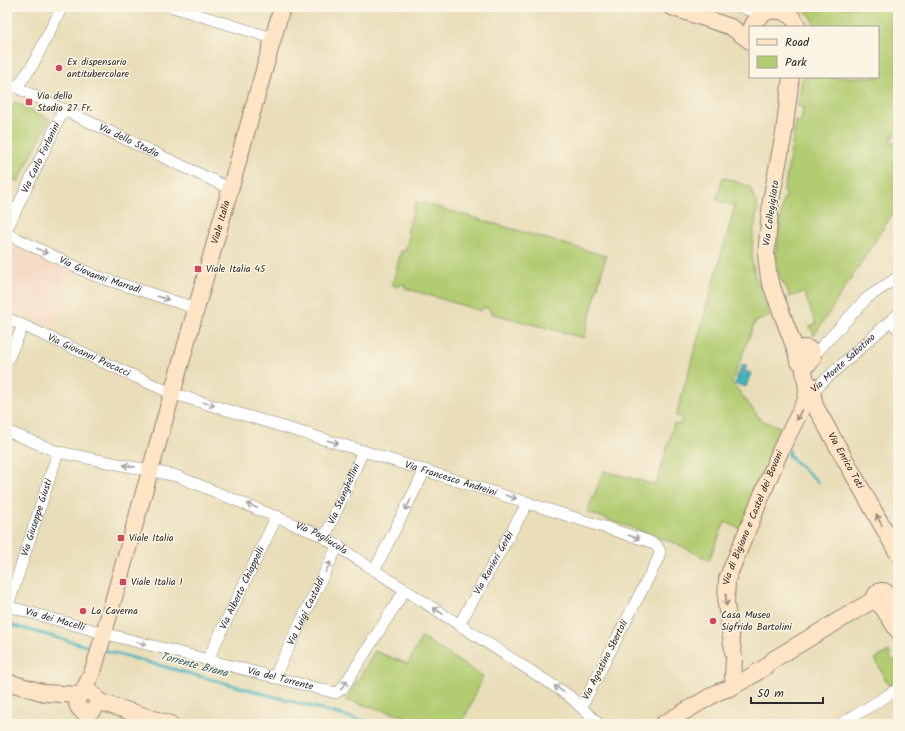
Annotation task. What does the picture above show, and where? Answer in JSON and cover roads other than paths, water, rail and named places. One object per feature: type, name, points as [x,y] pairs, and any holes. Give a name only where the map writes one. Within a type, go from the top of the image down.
[{"type":"main road","name":"Viale Italia","points":[[87,704],[95,662],[229,188],[282,7]]},
{"type":"main road","points":[[671,7],[731,27],[749,40]]},
{"type":"main road","points":[[731,27],[778,10],[790,16]]},
{"type":"main road","name":"Via Collegigliato","points":[[791,78],[784,133],[771,200],[766,255],[769,279],[806,354]]},
{"type":"main road","name":"Via di Bigiano e Castel dei Bovani","points":[[734,678],[734,657],[726,604],[727,578],[781,449],[809,394],[806,354]]},
{"type":"main road","name":"Via Enrico Toti","points":[[809,394],[898,554]]},
{"type":"main road","points":[[718,692],[730,688],[767,666],[774,659],[886,597]]},
{"type":"main road","points":[[886,597],[898,614]]},
{"type":"main road","points":[[886,597],[898,631]]},
{"type":"main road","points":[[663,724],[718,692],[734,678],[764,661],[774,659]]},
{"type":"main road","points":[[7,682],[87,704],[165,722]]},
{"type":"street","points":[[18,88],[32,66],[62,7]]},
{"type":"street","points":[[173,7],[272,38]]},
{"type":"street","points":[[742,7],[759,17]]},
{"type":"street","name":"Via dello Stadio","points":[[7,83],[229,188]]},
{"type":"street","name":"Via Carlo Forlanini","points":[[7,229],[64,109]]},
{"type":"street","name":"Via Giovanni Marradi","points":[[7,234],[93,275],[195,308]]},
{"type":"street","points":[[806,354],[825,343],[867,298],[898,277]]},
{"type":"street","name":"Via Giovanni Procacci","points":[[7,318],[171,393]]},
{"type":"street","name":"Via Monte Sabotino","points":[[809,394],[896,321]]},
{"type":"street","points":[[7,361],[24,326]]},
{"type":"street","name":"Via Francesco Andreini","points":[[171,393],[425,470],[648,541],[657,546],[660,552],[658,559],[629,613]]},
{"type":"street","name":"Via Pagliucola","points":[[7,431],[58,452],[177,476],[325,537],[524,666],[582,706],[599,724]]},
{"type":"street","name":"Via Stanghellini","points":[[325,537],[363,451]]},
{"type":"street","name":"Via Giuseppe Giusti","points":[[8,606],[58,452]]},
{"type":"street","points":[[375,569],[425,470]]},
{"type":"street","name":"Via Ranieri Gerbi","points":[[459,625],[528,502]]},
{"type":"street","name":"Via Alberto Chiappelli","points":[[207,661],[277,516]]},
{"type":"street","name":"Via Luigi Castaldi","points":[[274,678],[338,545]]},
{"type":"street","name":"Via del Torrente","points":[[102,637],[338,693],[405,590]]},
{"type":"street","name":"Via dei Macelli","points":[[8,606],[102,637]]},
{"type":"street","name":"Via Agostino Sbertoli","points":[[582,706],[629,613]]},
{"type":"street","points":[[841,724],[898,689]]},
{"type":"water","points":[[742,364],[747,365],[745,371],[751,373],[746,387],[735,384]]},
{"type":"waterway","points":[[789,450],[789,456],[818,482]]},
{"type":"waterway","name":"Torrente Brana","points":[[7,624],[94,648]]},
{"type":"waterway","name":"Torrente Brana","points":[[103,650],[375,724]]},
{"type":"place","name":"Ex dispensario antitubercolare","points":[[59,68]]},
{"type":"place","name":"Via dello Stadio 27 Fr.","points":[[29,102]]},
{"type":"place","name":"Viale Italia 45","points":[[198,269]]},
{"type":"place","name":"Viale Italia","points":[[121,538]]},
{"type":"place","name":"Viale Italia 1","points":[[123,582]]},
{"type":"place","name":"La Caverna","points":[[83,611]]},
{"type":"place","name":"Casa Museo Sigfrido Bartolini","points":[[713,621]]}]
